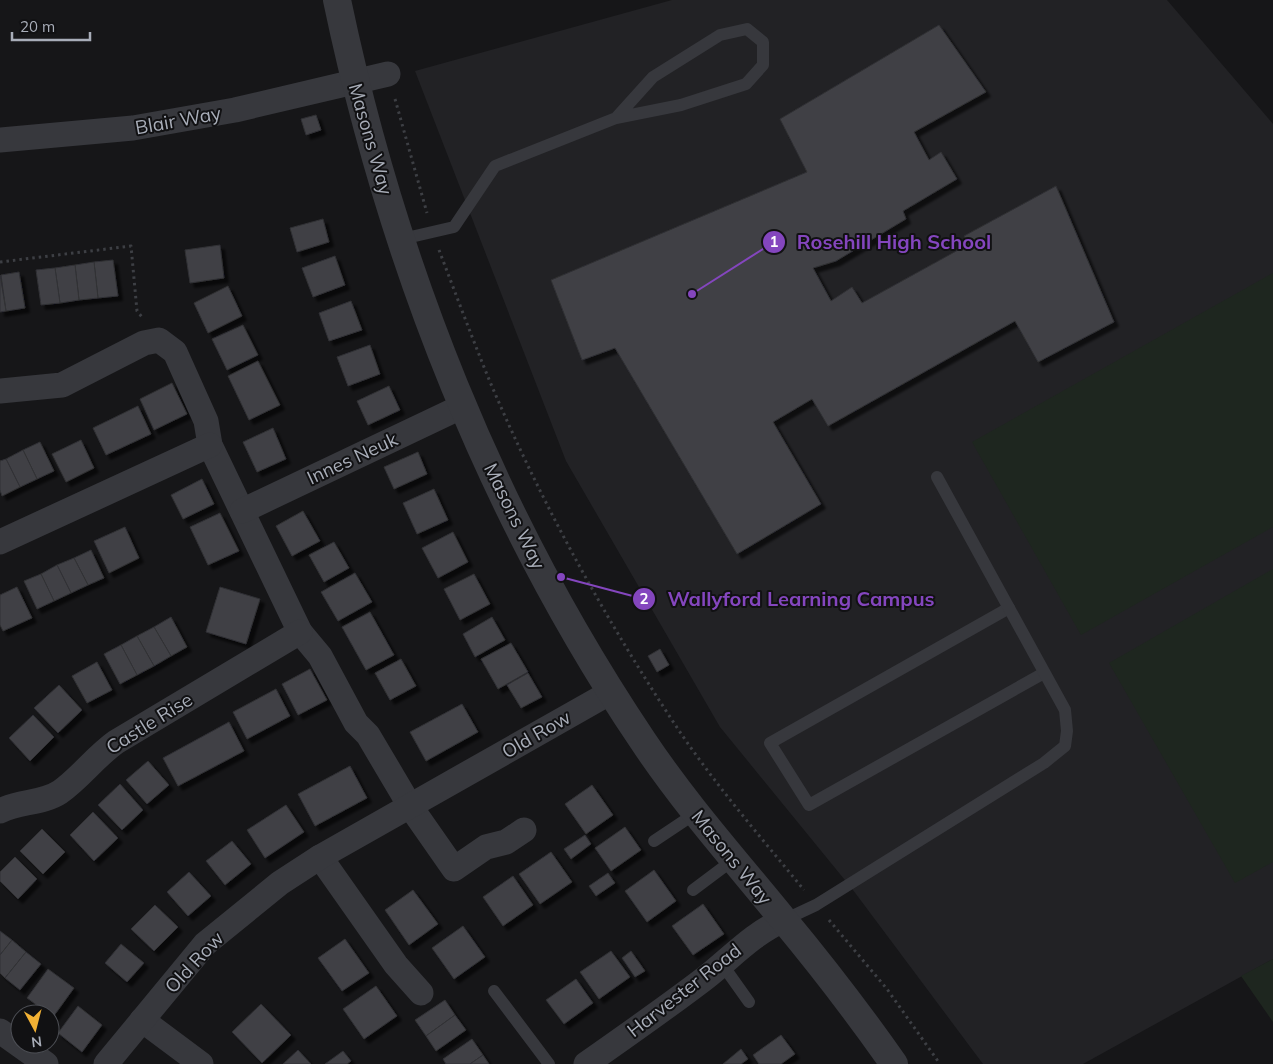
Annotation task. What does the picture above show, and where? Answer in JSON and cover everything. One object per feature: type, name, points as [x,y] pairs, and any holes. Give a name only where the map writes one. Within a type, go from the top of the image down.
[{"type":"street","name":"Masons Way","points":[[337,0],[354,83],[422,305],[462,406],[524,538],[611,692],[644,743],[696,813],[784,920],[894,1064]]},
{"type":"street","name":"Blair Way","points":[[0,140],[133,128],[235,110],[388,74]]},
{"type":"street","points":[[0,392],[62,385],[144,343],[158,340],[175,352],[206,422],[210,445],[300,632],[320,656],[356,723],[368,735],[410,806],[454,869],[486,847],[506,842],[524,830]]},
{"type":"street","name":"Innes Neuk","points":[[242,511],[462,406]]},
{"type":"street","points":[[0,542],[210,445]]},
{"type":"street","name":"Castle Rise","points":[[0,811],[12,804],[34,802],[58,793],[100,754],[116,742],[300,632]]},
{"type":"street","name":"Old Row","points":[[106,1064],[205,944],[280,883],[410,806],[611,692]]},
{"type":"street","points":[[320,858],[396,965],[421,993]]},
{"type":"street","name":"Harvester Road","points":[[586,1064],[722,964],[752,938],[768,927],[784,920]]},
{"type":"street","points":[[142,1020],[201,1064]]},
{"type":"street","points":[[0,1032],[46,1064]]},
{"type":"lane","points":[[402,239],[454,227],[495,166],[616,118],[681,105],[746,84],[763,65],[763,42],[747,29],[720,35],[653,77],[616,118]]},
{"type":"lane","points":[[784,920],[816,906],[1044,763],[1065,746],[1067,731],[1065,710],[937,477]]},
{"type":"lane","points":[[1009,608],[770,743],[809,805],[1044,673]]},
{"type":"lane","points":[[654,841],[696,813]]},
{"type":"lane","points":[[693,890],[734,860]]},
{"type":"lane","points":[[722,964],[749,1002]]},
{"type":"lane","points":[[494,991],[549,1064]]},
{"type":"path","points":[[388,74],[433,233],[488,377],[535,478],[592,589],[672,720],[732,802],[886,989],[940,1064]]},
{"type":"path","points":[[0,262],[131,246],[137,311],[158,340]]},
{"type":"shaded area","points":[[672,0],[1167,0],[1273,124],[1273,959],[1083,1064],[983,1064],[853,890],[720,727],[566,461],[415,71]]},
{"type":"shaded area","points":[[1273,273],[1273,527],[1081,635],[972,442]]},
{"type":"shaded area","points":[[1273,569],[1273,862],[1235,883],[1109,663]]},
{"type":"shaded area","points":[[1273,959],[1273,1022],[1241,976]]},
{"type":"building","points":[[939,25],[986,92],[914,132],[929,160],[941,152],[957,179],[903,211],[906,219],[836,261],[813,268],[831,301],[852,287],[862,303],[969,244],[964,236],[1056,186],[1114,322],[1038,362],[1015,321],[828,426],[812,399],[773,422],[821,504],[737,554],[615,348],[582,360],[551,280],[807,172],[780,119]]},
{"type":"building","points":[[316,115],[321,130],[306,135],[301,119]]},
{"type":"building","points":[[323,219],[329,242],[297,252],[290,228]]},
{"type":"building","points":[[220,245],[224,278],[190,283],[185,250]]},
{"type":"building","points":[[335,256],[345,285],[313,297],[302,268]]},
{"type":"building","points":[[113,260],[118,296],[98,298],[94,262]]},
{"type":"building","points":[[94,262],[98,298],[79,300],[75,265]]},
{"type":"building","points":[[75,265],[79,300],[60,303],[55,268]]},
{"type":"building","points":[[55,268],[60,303],[41,305],[36,270]]},
{"type":"building","points":[[19,272],[25,308],[6,311],[1,275]]},
{"type":"building","points":[[0,275],[6,311],[0,312]]},
{"type":"building","points":[[228,286],[242,316],[208,333],[194,303]]},
{"type":"building","points":[[351,301],[362,330],[329,341],[319,313]]},
{"type":"building","points":[[243,325],[258,355],[227,370],[212,339]]},
{"type":"building","points":[[370,345],[380,374],[348,386],[337,357]]},
{"type":"building","points":[[258,361],[280,405],[249,420],[228,376]]},
{"type":"building","points":[[172,383],[187,414],[154,430],[140,399]]},
{"type":"building","points":[[389,386],[400,410],[368,425],[357,401]]},
{"type":"building","points":[[138,406],[151,434],[106,455],[93,428]]},
{"type":"building","points":[[273,428],[286,459],[257,472],[243,442]]},
{"type":"building","points":[[81,440],[94,468],[66,482],[52,454]]},
{"type":"building","points":[[40,442],[54,471],[37,479],[23,450]]},
{"type":"building","points":[[23,450],[37,479],[20,487],[6,459]]},
{"type":"building","points":[[418,452],[427,474],[394,489],[384,467]]},
{"type":"building","points":[[6,459],[20,487],[2,496],[0,490],[0,461]]},
{"type":"building","points":[[202,479],[214,504],[183,519],[171,495]]},
{"type":"building","points":[[434,489],[448,520],[417,534],[403,503]]},
{"type":"building","points":[[303,511],[320,541],[292,556],[276,526]]},
{"type":"building","points":[[220,513],[239,551],[208,565],[190,527]]},
{"type":"building","points":[[125,527],[139,558],[109,573],[94,541]]},
{"type":"building","points":[[453,532],[468,562],[438,578],[422,548]]},
{"type":"building","points":[[334,542],[349,568],[324,582],[309,555]]},
{"type":"building","points":[[91,550],[104,578],[88,585],[74,558]]},
{"type":"building","points":[[74,558],[88,585],[71,593],[57,565]]},
{"type":"building","points":[[57,565],[71,593],[54,601],[41,574]]},
{"type":"building","points":[[355,573],[372,602],[338,621],[321,592]]},
{"type":"building","points":[[41,574],[54,601],[37,609],[24,581]]},
{"type":"building","points":[[474,574],[490,604],[460,620],[444,589]]},
{"type":"building","points":[[17,587],[32,618],[3,631],[0,625],[0,595]]},
{"type":"building","points":[[220,587],[260,599],[246,644],[206,632]]},
{"type":"building","points":[[370,612],[394,655],[366,670],[342,627]]},
{"type":"building","points":[[171,617],[187,647],[171,656],[154,627]]},
{"type":"building","points":[[492,617],[505,640],[475,657],[463,634]]},
{"type":"building","points":[[154,627],[171,656],[154,666],[137,636]]},
{"type":"building","points":[[137,636],[154,666],[137,675],[121,645]]},
{"type":"building","points":[[511,643],[528,672],[498,689],[481,659]]},
{"type":"building","points":[[121,645],[137,675],[120,684],[104,654]]},
{"type":"building","points":[[660,649],[669,665],[657,672],[648,656]]},
{"type":"building","points":[[401,659],[416,686],[390,700],[375,673]]},
{"type":"building","points":[[97,662],[112,690],[87,703],[72,676]]},
{"type":"building","points":[[310,669],[327,700],[298,715],[282,684]]},
{"type":"building","points":[[528,673],[542,697],[521,708],[507,685]]},
{"type":"building","points":[[59,685],[82,710],[58,733],[34,708]]},
{"type":"building","points":[[276,689],[290,716],[247,739],[233,712]]},
{"type":"building","points":[[462,704],[478,732],[426,761],[410,732]]},
{"type":"building","points":[[33,715],[54,737],[30,761],[9,738]]},
{"type":"building","points":[[229,722],[244,751],[178,786],[163,758]]},
{"type":"building","points":[[148,761],[169,785],[147,804],[126,780]]},
{"type":"building","points":[[350,766],[367,798],[315,826],[298,794]]},
{"type":"building","points":[[120,784],[143,810],[122,830],[98,805]]},
{"type":"building","points":[[592,785],[613,815],[586,834],[565,804]]},
{"type":"building","points":[[286,805],[304,832],[265,858],[247,830]]},
{"type":"building","points":[[93,812],[118,838],[94,861],[70,835]]},
{"type":"building","points":[[625,827],[641,850],[611,871],[595,848]]},
{"type":"building","points":[[42,829],[65,852],[43,874],[20,851]]},
{"type":"building","points":[[585,835],[591,844],[571,859],[564,849]]},
{"type":"building","points":[[232,841],[251,864],[225,885],[206,861]]},
{"type":"building","points":[[551,852],[572,882],[540,904],[519,874]]},
{"type":"building","points":[[15,857],[37,879],[18,899],[0,881],[0,872]]},
{"type":"building","points":[[654,870],[676,901],[647,922],[625,891]]},
{"type":"building","points":[[189,872],[211,896],[188,916],[167,892]]},
{"type":"building","points":[[608,873],[615,883],[596,896],[589,886]]},
{"type":"building","points":[[513,876],[533,905],[503,926],[483,897]]},
{"type":"building","points":[[413,890],[438,924],[409,945],[385,910]]},
{"type":"building","points":[[703,904],[724,934],[693,955],[672,926]]},
{"type":"building","points":[[155,905],[178,927],[154,951],[131,929]]},
{"type":"building","points":[[463,926],[485,957],[454,979],[432,948]]},
{"type":"building","points":[[0,931],[12,940],[0,955]]},
{"type":"building","points":[[345,939],[369,973],[342,991],[318,958]]},
{"type":"building","points":[[12,940],[26,952],[5,978],[0,973],[0,955]]},
{"type":"building","points":[[121,944],[144,963],[127,982],[105,963]]},
{"type":"building","points":[[611,951],[630,977],[599,999],[580,972]]},
{"type":"building","points":[[631,951],[645,971],[635,977],[622,958]]},
{"type":"building","points":[[26,952],[41,964],[20,990],[5,978]]},
{"type":"building","points":[[48,969],[74,988],[60,1007],[60,1004],[35,1004],[27,998]]},
{"type":"building","points":[[576,979],[593,1003],[564,1024],[546,1000]]},
{"type":"building","points":[[376,986],[397,1016],[364,1039],[343,1009]]},
{"type":"building","points":[[445,1000],[455,1015],[426,1036],[415,1020]]},
{"type":"building","points":[[261,1004],[291,1035],[262,1063],[232,1032]]},
{"type":"building","points":[[78,1006],[102,1025],[82,1052],[60,1035],[60,1030]]},
{"type":"building","points":[[455,1015],[466,1030],[436,1051],[426,1036]]},
{"type":"building","points":[[781,1035],[795,1054],[781,1064],[759,1064],[753,1055]]},
{"type":"building","points":[[472,1039],[483,1055],[470,1064],[446,1064],[443,1059]]},
{"type":"building","points":[[741,1049],[748,1059],[741,1064],[723,1064]]},
{"type":"building","points":[[298,1050],[311,1064],[283,1064]]},
{"type":"building","points":[[343,1051],[351,1061],[347,1064],[325,1064]]},
{"type":"building","points":[[483,1055],[489,1064],[470,1064]]},
{"type":"place","name":"Rosehill High School","points":[[692,294]]},
{"type":"place","name":"Wallyford Learning Campus","points":[[561,577]]}]
